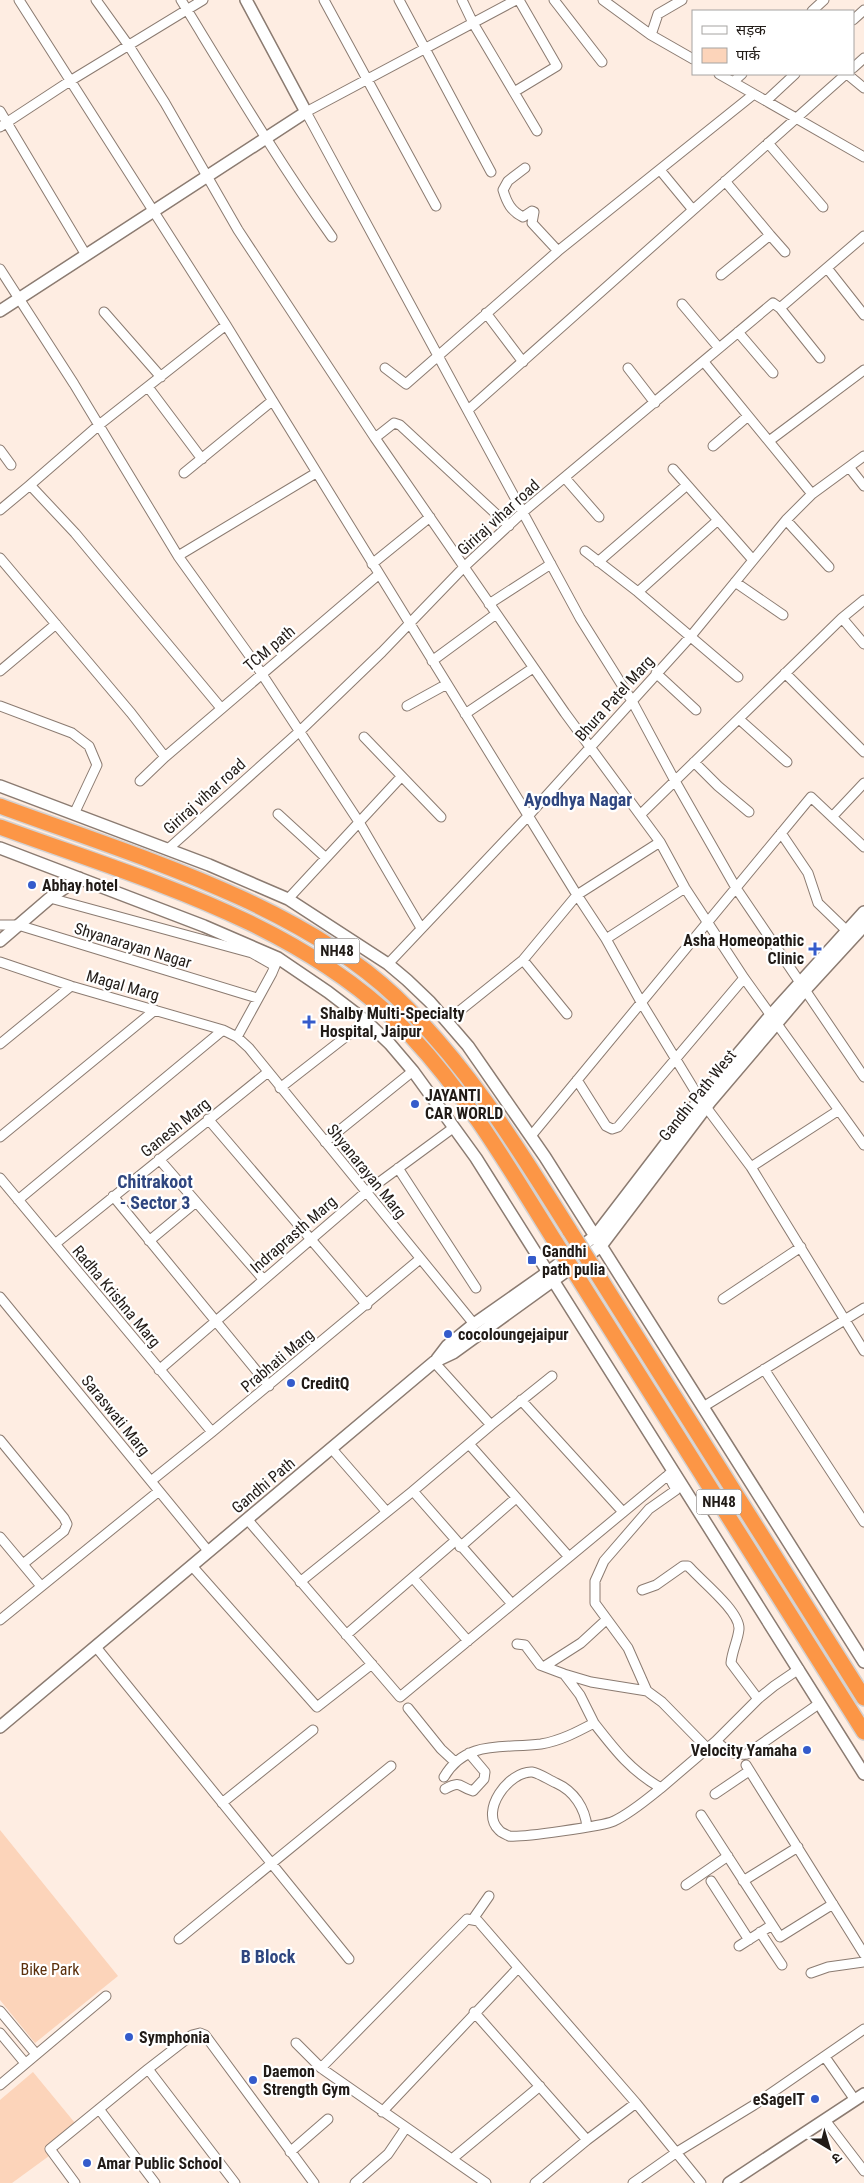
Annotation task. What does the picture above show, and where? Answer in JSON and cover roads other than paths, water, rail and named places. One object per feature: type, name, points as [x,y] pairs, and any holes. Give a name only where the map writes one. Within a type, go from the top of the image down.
[{"type":"highway","name":"NH48","points":[[0,806],[169,868],[278,916],[334,948],[395,995],[480,1092],[591,1264],[864,1698]]},
{"type":"highway","name":"NH48","points":[[0,827],[204,902],[246,920],[334,971],[409,1035],[439,1068],[484,1126],[864,1732]]},
{"type":"street","points":[[19,0],[226,325],[378,575],[577,895],[606,938],[641,1002],[703,1104],[751,1167],[864,1351]]},
{"type":"street","points":[[96,0],[129,46],[208,176],[238,230],[375,438],[589,748],[660,842],[685,888],[744,978],[864,1145]]},
{"type":"street","points":[[181,0],[265,139],[332,237]]},
{"type":"street","points":[[4,125],[70,81],[203,0]]},
{"type":"street","points":[[246,0],[580,618],[632,701],[674,781],[736,888],[804,985],[864,1076]]},
{"type":"street","points":[[324,0],[436,206]]},
{"type":"street","points":[[399,0],[491,172]]},
{"type":"street","points":[[462,0],[473,23],[536,131]]},
{"type":"street","points":[[0,311],[306,112],[518,0],[557,66],[514,92]]},
{"type":"street","points":[[554,0],[602,62]]},
{"type":"street","points":[[603,0],[651,35],[692,58]]},
{"type":"street","points":[[651,35],[658,14],[682,0]]},
{"type":"street","points":[[813,10],[824,0]]},
{"type":"street","points":[[854,19],[864,10]]},
{"type":"street","points":[[854,67],[864,58]]},
{"type":"street","points":[[721,75],[864,156]]},
{"type":"street","points":[[733,82],[741,75]]},
{"type":"street","points":[[766,101],[794,75]]},
{"type":"street","points":[[468,410],[846,75]]},
{"type":"street","points":[[848,75],[864,88]]},
{"type":"street","points":[[385,368],[406,384],[558,251],[754,94]]},
{"type":"street","points":[[0,111],[4,125],[86,255]]},
{"type":"street","points":[[768,143],[823,207]]},
{"type":"street","points":[[525,168],[508,181],[503,190],[507,204],[515,213],[523,217],[532,211],[534,212],[532,223],[558,251]]},
{"type":"street","points":[[660,170],[693,210]]},
{"type":"street","points":[[725,181],[785,252]]},
{"type":"street","points":[[721,275],[770,235]]},
{"type":"street","name":"Giriraj vihar road","points":[[168,849],[298,732],[464,568],[524,512],[772,303],[780,308],[864,236]]},
{"type":"street","points":[[827,268],[864,315]]},
{"type":"street","points":[[0,269],[18,300],[74,384],[178,556],[262,674],[298,732],[359,822],[421,928]]},
{"type":"street","points":[[682,304],[719,348]]},
{"type":"street","points":[[780,308],[820,358]]},
{"type":"street","points":[[104,312],[161,377]]},
{"type":"street","points":[[486,313],[523,362]]},
{"type":"street","points":[[0,510],[99,425],[226,325]]},
{"type":"street","points":[[738,332],[773,374]]},
{"type":"street","points":[[704,362],[812,494]]},
{"type":"street","points":[[628,368],[655,403]]},
{"type":"street","points":[[770,442],[864,370]]},
{"type":"street","points":[[148,387],[202,459]]},
{"type":"street","points":[[184,473],[272,401]]},
{"type":"street","points":[[713,446],[748,416]]},
{"type":"street","points":[[375,438],[394,423],[400,425],[509,526]]},
{"type":"street","points":[[0,450],[11,465]]},
{"type":"street","name":"Bhura Patel Marg","points":[[388,964],[529,815],[691,636],[786,520],[812,494],[864,456]]},
{"type":"street","points":[[849,467],[864,486]]},
{"type":"street","points":[[673,469],[753,560]]},
{"type":"street","points":[[178,556],[316,473]]},
{"type":"street","points":[[565,478],[600,517]]},
{"type":"street","points":[[30,485],[75,533],[221,708]]},
{"type":"street","points":[[598,562],[687,485]]},
{"type":"street","points":[[372,564],[430,517]]},
{"type":"street","points":[[638,592],[718,520]]},
{"type":"street","points":[[786,520],[829,567]]},
{"type":"street","points":[[585,551],[638,592],[738,677]]},
{"type":"street","points":[[0,559],[165,757]]},
{"type":"street","points":[[489,604],[551,564]]},
{"type":"street","name":"TCM path","points":[[140,780],[221,708],[378,575]]},
{"type":"street","points":[[735,582],[783,615]]},
{"type":"street","points":[[640,815],[842,618],[864,600]]},
{"type":"street","points":[[432,661],[496,614]]},
{"type":"street","points":[[842,618],[864,644]]},
{"type":"street","points":[[0,672],[56,624]]},
{"type":"street","points":[[465,714],[533,668]]},
{"type":"street","points":[[785,673],[864,752]]},
{"type":"street","points":[[656,674],[696,710]]},
{"type":"street","points":[[407,706],[447,684]]},
{"type":"street","points":[[0,706],[72,733],[89,746],[97,764],[74,814]]},
{"type":"street","points":[[739,718],[787,762]]},
{"type":"street","points":[[364,737],[441,817]]},
{"type":"street","points":[[694,762],[718,786],[749,812]]},
{"type":"street","points":[[288,899],[401,777]]},
{"type":"street","points":[[832,817],[864,783]]},
{"type":"street","points":[[0,786],[168,849],[256,884],[288,899],[388,964],[407,980],[447,1021],[468,1046],[531,1136],[864,1662]]},
{"type":"street","points":[[531,1136],[811,797],[864,846]]},
{"type":"street","points":[[278,814],[326,858]]},
{"type":"street","points":[[781,833],[808,873],[818,903],[847,931]]},
{"type":"street","points":[[447,1021],[523,960],[577,895],[660,842]]},
{"type":"street","points":[[0,848],[228,936],[328,992],[366,1021],[413,1071],[476,1158],[551,1276],[670,1473],[799,1670],[864,1774]]},
{"type":"street","points":[[0,940],[50,898],[79,878]]},
{"type":"street","points":[[606,938],[685,888]]},
{"type":"street","points":[[50,898],[252,953],[276,962]]},
{"type":"street","points":[[804,985],[864,912]]},
{"type":"street","name":"Shyanarayan Nagar","points":[[0,925],[18,925],[257,998]]},
{"type":"street","name":"Gandhi Path West","points":[[703,1104],[804,985],[864,926]]},
{"type":"street","points":[[523,960],[567,1014]]},
{"type":"street","name":"Magal Marg","points":[[0,962],[71,986],[223,1030],[237,1037]]},
{"type":"street","points":[[237,1037],[276,962]]},
{"type":"street","points":[[577,1080],[606,1126],[612,1129],[618,1127],[744,978]]},
{"type":"street","points":[[0,1044],[71,986]]},
{"type":"street","points":[[0,1136],[154,1010]]},
{"type":"street","points":[[491,1425],[434,1362],[447,1346],[474,1324],[551,1276],[598,1241],[703,1104],[719,1076],[773,1020]]},
{"type":"street","points":[[280,1088],[366,1021]]},
{"type":"street","points":[[18,1200],[223,1030]]},
{"type":"street","name":"Shyanarayan Marg","points":[[237,1037],[249,1048],[474,1324]]},
{"type":"street","points":[[325,1142],[413,1071]]},
{"type":"street","name":"Ganesh Marg","points":[[55,1244],[268,1072]]},
{"type":"street","points":[[751,1167],[839,1110]]},
{"type":"street","points":[[208,1119],[366,1305]]},
{"type":"street","name":"Indraprasth Marg","points":[[159,1370],[366,1192],[453,1128]]},
{"type":"street","points":[[159,1159],[263,1279]]},
{"type":"street","points":[[398,1168],[476,1288]]},
{"type":"street","name":"Radha Krishna Marg","points":[[0,1178],[212,1432]]},
{"type":"street","points":[[113,1196],[269,1386]]},
{"type":"street","points":[[149,1241],[196,1202]]},
{"type":"street","points":[[723,1299],[801,1247]]},
{"type":"street","name":"Prabhati Marg","points":[[151,1481],[269,1386],[420,1259]]},
{"type":"street","name":"Gandhi Path","points":[[0,1727],[434,1362],[453,1353],[551,1276]]},
{"type":"street","name":"Saraswati Marg","points":[[0,1297],[209,1552]]},
{"type":"street","points":[[703,1407],[864,1308]]},
{"type":"street","points":[[764,1368],[864,1522]]},
{"type":"street","points":[[300,1582],[552,1376]]},
{"type":"street","points":[[521,1400],[623,1512]]},
{"type":"street","points":[[0,1440],[67,1524],[64,1531],[23,1564]]},
{"type":"street","points":[[469,1444],[569,1557]]},
{"type":"street","points":[[332,1449],[386,1511]]},
{"type":"street","points":[[247,1519],[400,1697],[670,1473]]},
{"type":"street","points":[[647,1691],[628,1648],[606,1620],[595,1602],[595,1581],[604,1561],[640,1518],[649,1509],[676,1490],[670,1473]]},
{"type":"street","points":[[0,1620],[159,1491]]},
{"type":"street","points":[[413,1491],[512,1604]]},
{"type":"street","points":[[346,1635],[413,1578],[516,1498]]},
{"type":"street","points":[[2,1544],[23,1564],[41,1586]]},
{"type":"street","points":[[192,1566],[317,1707],[372,1664]]},
{"type":"street","points":[[642,1590],[656,1585],[683,1566],[688,1566],[732,1611],[738,1620],[739,1629],[731,1663],[734,1670],[758,1699]]},
{"type":"street","points":[[413,1578],[468,1641]]},
{"type":"street","points":[[546,1666],[581,1642],[606,1620]]},
{"type":"street","points":[[517,1644],[525,1645],[540,1664],[564,1674],[591,1682],[647,1691],[662,1702],[708,1748]]},
{"type":"street","points":[[96,1647],[349,1959]]},
{"type":"street","points":[[587,1827],[586,1818],[580,1803],[559,1784],[532,1772],[512,1780],[501,1790],[492,1806],[498,1830],[509,1836],[605,1825],[616,1820],[661,1788],[716,1741],[758,1699],[799,1670]]},
{"type":"street","points":[[564,1674],[580,1695],[594,1723],[632,1769],[642,1778],[661,1788]]},
{"type":"street","points":[[716,1741],[728,1751],[738,1756],[747,1754],[820,1703]]},
{"type":"street","points":[[408,1708],[441,1750],[455,1762]]},
{"type":"street","points":[[444,1776],[455,1762],[469,1753],[493,1746],[540,1744],[560,1740],[594,1723]]},
{"type":"street","points":[[222,1803],[313,1730]]},
{"type":"street","points":[[445,1789],[455,1784],[463,1785],[473,1791],[484,1779],[485,1772],[469,1753]]},
{"type":"street","points":[[178,1939],[391,1766]]},
{"type":"street","points":[[715,1794],[748,1768],[864,1954]]},
{"type":"street","points":[[701,1815],[780,1937],[833,1904]]},
{"type":"street","points":[[743,1880],[798,1846]]},
{"type":"street","points":[[686,1885],[728,1856]]},
{"type":"street","points":[[711,1881],[749,1940]]},
{"type":"street","points":[[473,1919],[489,1896]]},
{"type":"street","points":[[321,2068],[467,1919],[473,1919],[478,1922],[636,2103],[701,2183]]},
{"type":"street","points":[[738,1946],[772,1925]]},
{"type":"street","points":[[760,1932],[782,1965]]},
{"type":"street","points":[[811,1973],[828,1967],[864,1962]]},
{"type":"street","points":[[382,2112],[474,2012],[518,1968]]},
{"type":"street","points":[[0,2085],[106,1996]]},
{"type":"street","points":[[0,2011],[36,2054]]},
{"type":"street","points":[[474,2012],[587,2140]]},
{"type":"street","points":[[633,2183],[677,2152],[754,2105],[864,2028]]},
{"type":"street","points":[[0,2033],[26,2064]]},
{"type":"street","points":[[75,2183],[50,2149],[148,2068],[192,2035],[200,2033],[205,2035],[314,2183]]},
{"type":"street","points":[[296,2043],[321,2068],[405,2129],[486,2183]]},
{"type":"street","points":[[729,2183],[860,2097],[825,2057]]},
{"type":"street","points":[[148,2068],[234,2183]]},
{"type":"street","points":[[452,2159],[540,2086]]},
{"type":"street","points":[[535,2183],[636,2103]]},
{"type":"street","points":[[99,2109],[155,2183]]},
{"type":"street","points":[[290,2152],[328,2119]]},
{"type":"street","points":[[825,2120],[864,2171]]},
{"type":"street","points":[[356,2183],[388,2154],[405,2129]]},
{"type":"place","name":"Abhay hotel","points":[[32,885]]},
{"type":"place","name":"Asha Homeopathic Clinic","points":[[815,949]]},
{"type":"place","name":"Shalby Multi-Specialty Hospital, Jaipur","points":[[309,1022]]},
{"type":"place","name":"JAYANTI CAR WORLD","points":[[415,1104]]},
{"type":"place","name":"Gandhi path pulia","points":[[532,1260]]},
{"type":"place","name":"cocoloungejaipur","points":[[448,1334]]},
{"type":"place","name":"CreditQ","points":[[291,1383]]},
{"type":"place","name":"Velocity Yamaha","points":[[807,1750]]},
{"type":"place","name":"Symphonia","points":[[129,2037]]},
{"type":"place","name":"Daemon Strength Gym","points":[[253,2080]]},
{"type":"place","name":"eSageIT","points":[[815,2099]]},
{"type":"place","name":"Amar Public School","points":[[87,2163]]},
{"type":"district","name":"Ayodhya Nagar","points":[[578,800]]},
{"type":"district","name":"Chitrakoot - Sector 3","points":[[155,1192]]},
{"type":"district","name":"B Block","points":[[268,1957]]},
{"type":"park label","name":"Bike Park","points":[[50,1969]]}]
